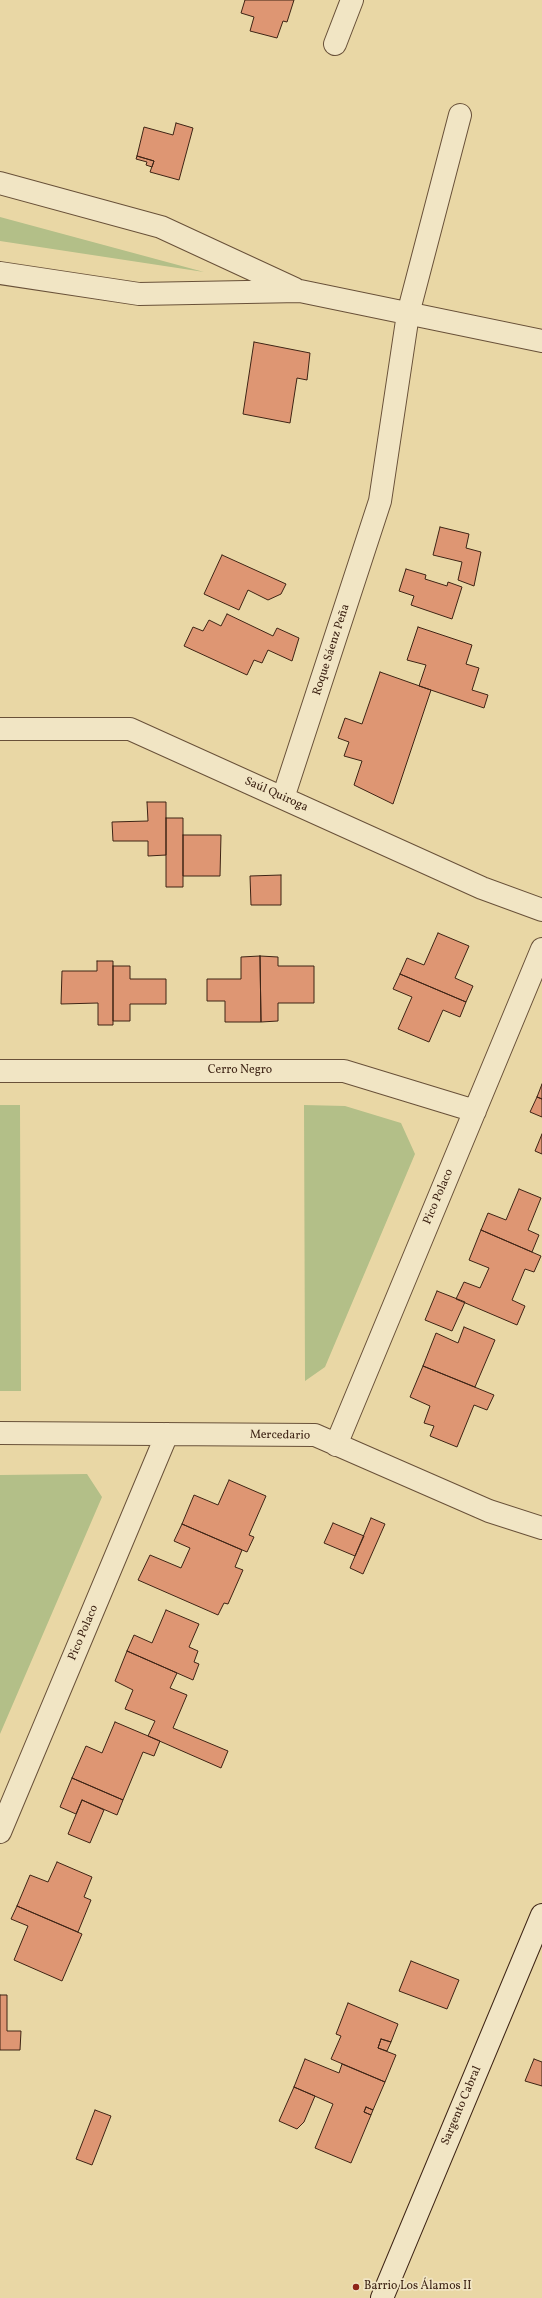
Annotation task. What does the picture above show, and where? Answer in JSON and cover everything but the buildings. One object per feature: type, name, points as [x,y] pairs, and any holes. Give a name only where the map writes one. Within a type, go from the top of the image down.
[{"type":"street","points":[[335,44],[352,0]]},
{"type":"street","name":"Roque Sáenz Peña","points":[[283,798],[380,501],[408,314],[460,115]]},
{"type":"street","points":[[0,183],[161,227],[300,292]]},
{"type":"street","points":[[0,273],[139,294],[300,292],[542,341]]},
{"type":"street","name":"Saúl Quiroga","points":[[0,729],[130,730],[482,888],[542,910]]},
{"type":"street","name":"Pico Polaco","points":[[336,1445],[542,949]]},
{"type":"street","name":"Cerro Negro","points":[[0,1071],[344,1071],[475,1111]]},
{"type":"street","name":"Mercedario","points":[[0,1433],[315,1435],[489,1510],[542,1528]]},
{"type":"street","name":"Pico Polaco","points":[[0,1832],[167,1434]]},
{"type":"street","name":"Sargento Cabral","points":[[382,2298],[542,1914]]},
{"type":"green space","points":[[0,217],[204,272],[0,241]]},
{"type":"green space","points":[[0,1105],[20,1105],[21,1391],[0,1391]]},
{"type":"green space","points":[[304,1105],[345,1106],[401,1123],[415,1154],[325,1367],[305,1381]]},
{"type":"green space","points":[[87,1474],[102,1497],[0,1734],[0,1475]]},
{"type":"place","name":"Barrio Los Álamos II","points":[[356,2287]]}]
